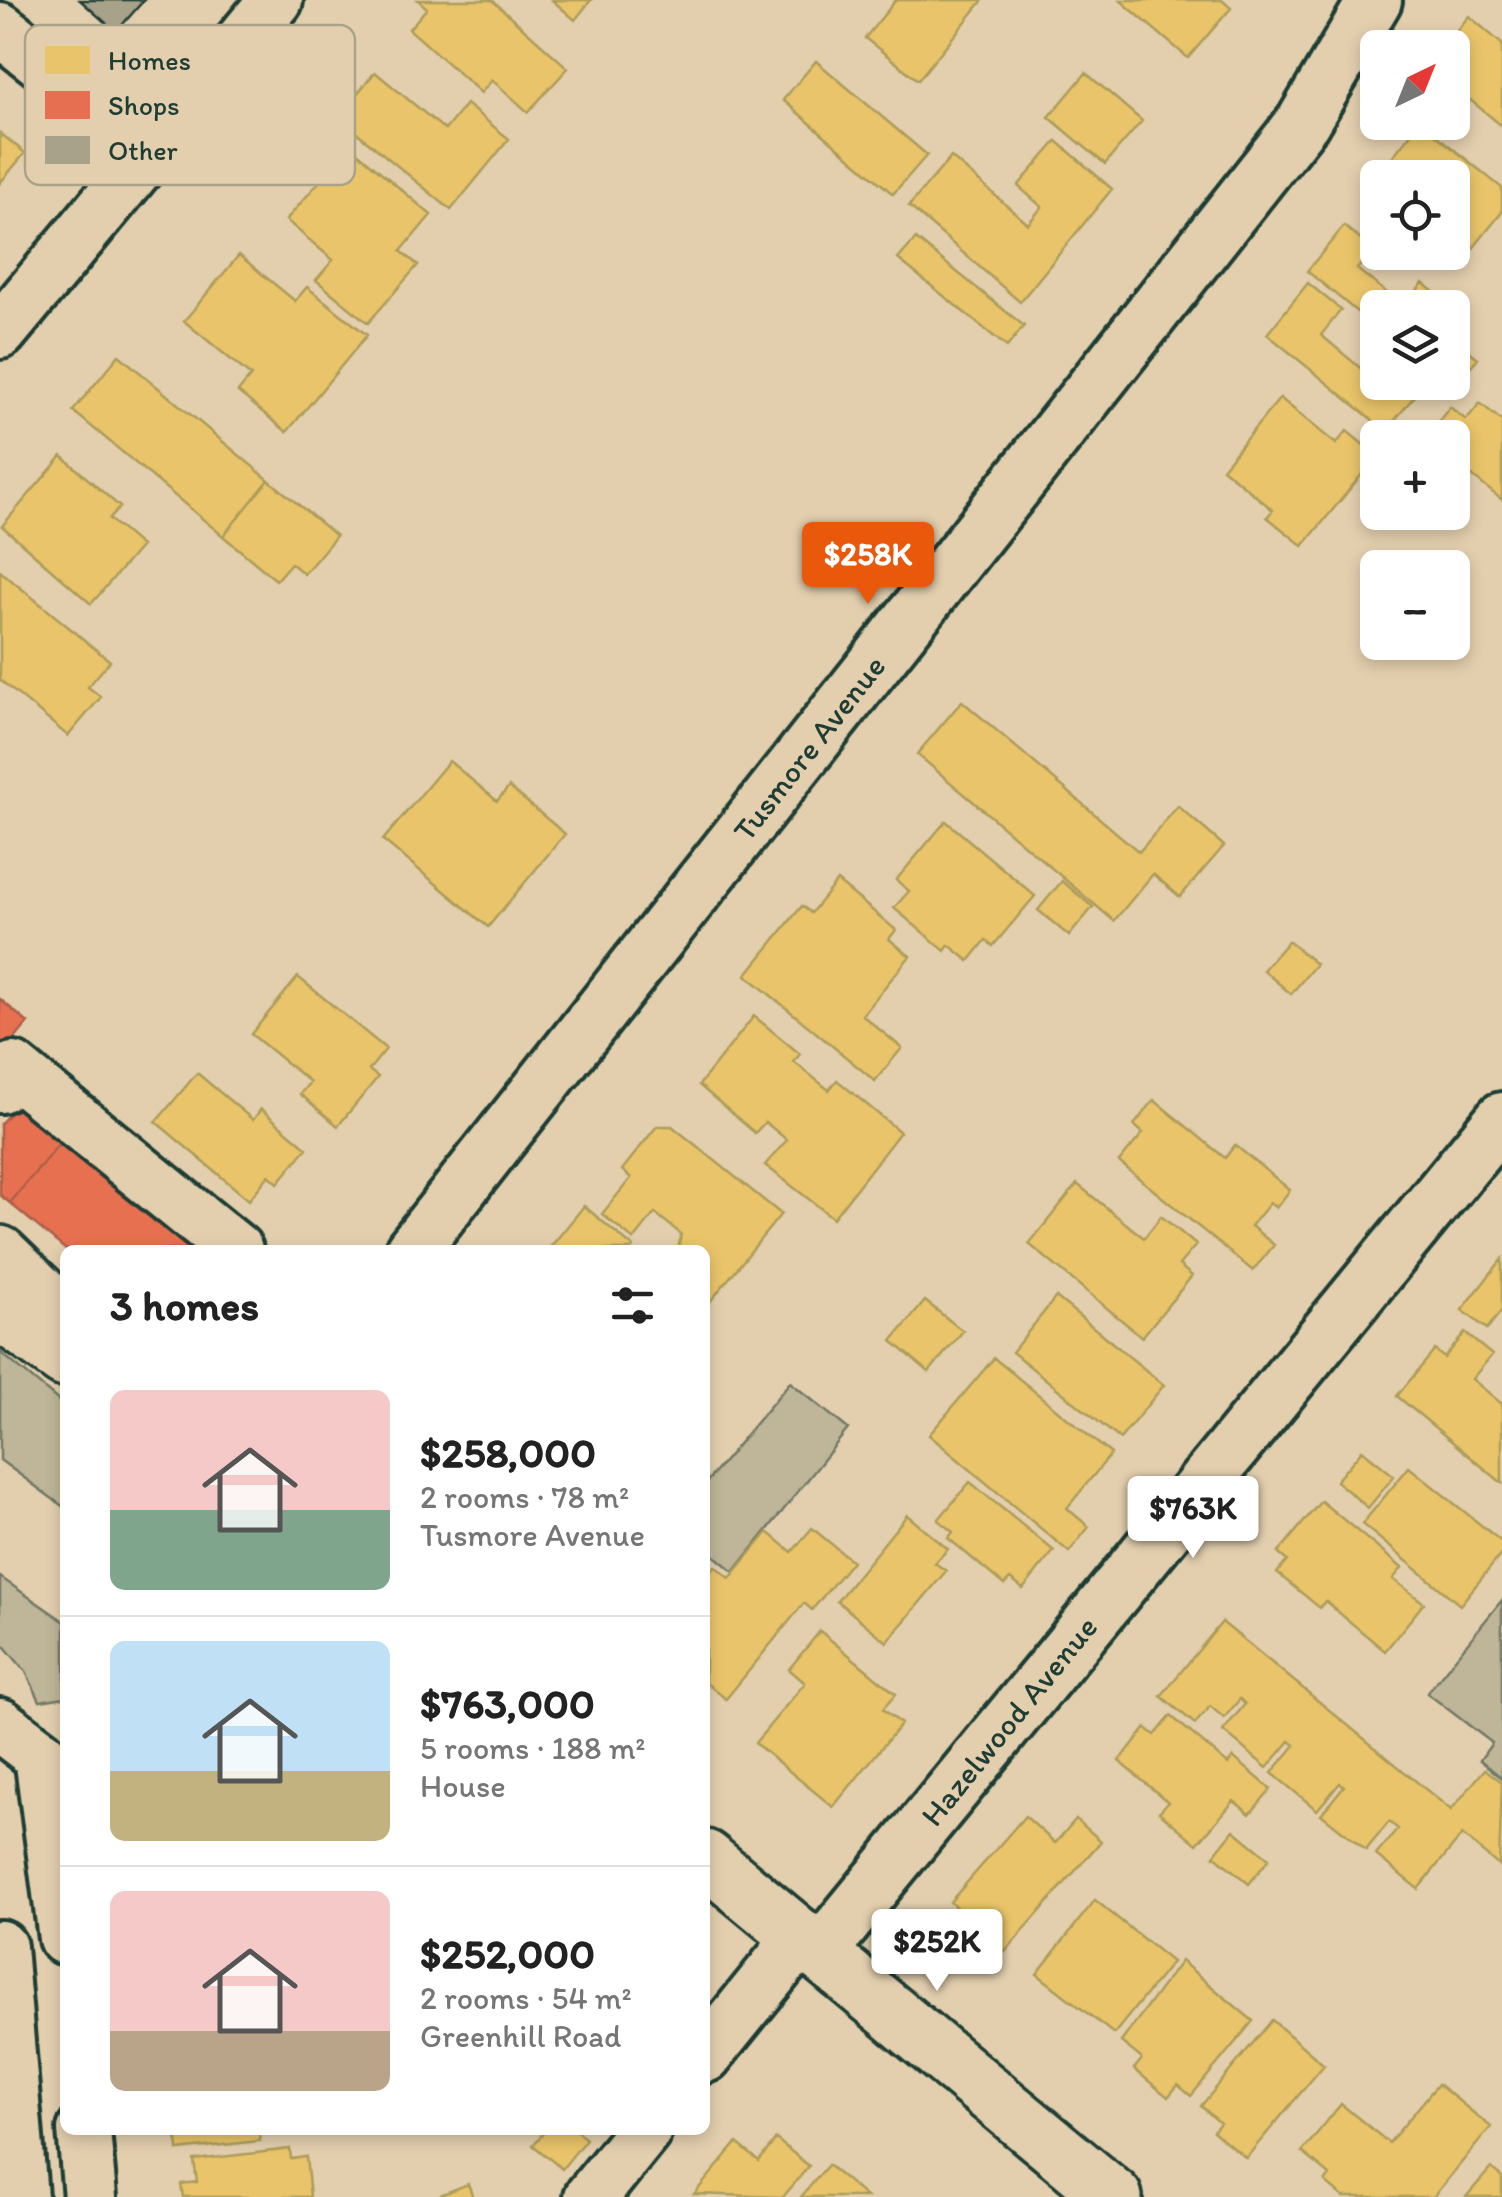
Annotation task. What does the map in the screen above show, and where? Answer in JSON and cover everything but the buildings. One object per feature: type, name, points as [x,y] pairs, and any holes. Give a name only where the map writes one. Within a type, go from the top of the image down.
[{"type":"main road","points":[[0,1254],[60,1312]]},
{"type":"main road","points":[[0,1312],[60,1355]]},
{"type":"main road","points":[[710,1862],[1114,2197]]},
{"type":"street","points":[[255,25],[276,0]]},
{"type":"street","name":"Tusmore Avenue","points":[[416,1245],[1303,122],[1376,0]]},
{"type":"street","points":[[0,28],[25,48]]},
{"type":"street","points":[[0,332],[121,185]]},
{"type":"street","points":[[0,1086],[13,1070],[230,1245]]},
{"type":"street","name":"Hazelwood Avenue","points":[[710,2051],[811,1944],[1502,1119]]},
{"type":"street","points":[[0,1725],[41,1756],[60,1897]]},
{"type":"street","points":[[0,1922],[60,1927]]},
{"type":"street","points":[[0,1946],[21,2197]]},
{"type":"street","points":[[84,2135],[90,2197]]},
{"type":"street","points":[[591,2197],[641,2135]]},
{"type":"shaded area","points":[[0,1352],[60,1402],[60,1504],[0,1460]]},
{"type":"shaded area","points":[[790,1382],[848,1429],[734,1572],[710,1552],[710,1478]]},
{"type":"shaded area","points":[[0,1577],[60,1619],[60,1698],[40,1701],[26,1672],[0,1641]]},
{"type":"shaded area","points":[[1502,1600],[1502,1778],[1480,1760],[1492,1743],[1427,1693]]}]
